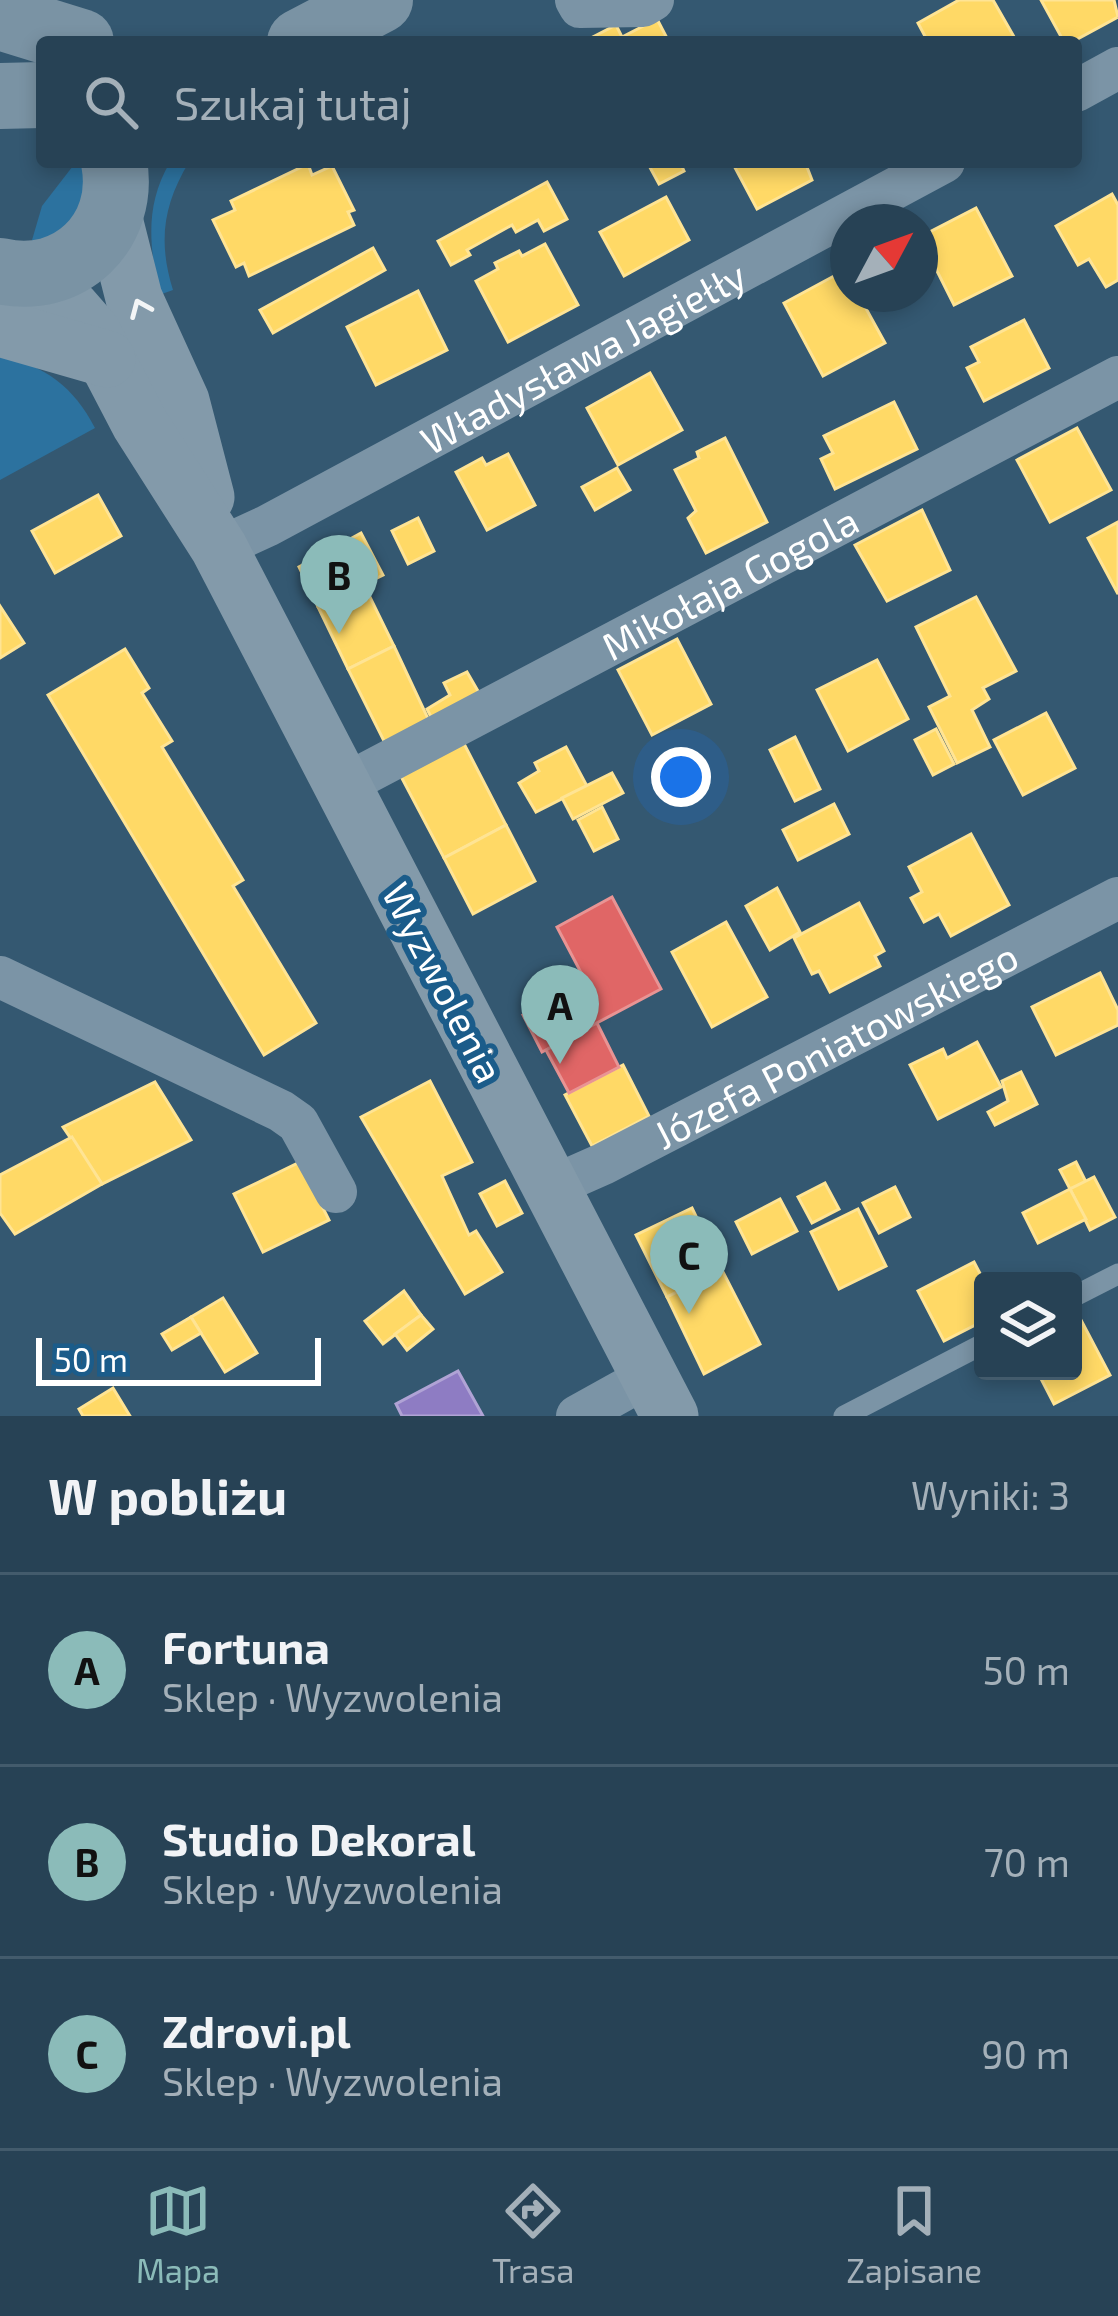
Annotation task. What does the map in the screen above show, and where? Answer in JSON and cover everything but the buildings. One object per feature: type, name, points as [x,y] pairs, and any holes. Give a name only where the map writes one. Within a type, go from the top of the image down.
[{"type":"main road","points":[[311,36],[380,0]]},
{"type":"main road","points":[[0,17],[62,36]]},
{"type":"main road","points":[[9,291],[84,254],[104,230],[113,187]]},
{"type":"main road","name":"Wyzwolenia","points":[[113,187],[134,298],[182,400],[218,548]]},
{"type":"main road","name":"Wyzwolenia","points":[[9,291],[70,308],[92,332],[140,424],[218,548],[660,1396]]},
{"type":"street","points":[[576,0],[580,7],[643,6],[653,0]]},
{"type":"street","points":[[1082,88],[1118,68]]},
{"type":"street","name":"Władysława Jagiełły","points":[[218,548],[933,168]]},
{"type":"street","name":"Mikołaja Gogola","points":[[342,786],[1118,377]]},
{"type":"street","name":"Józefa Poniatowskiego","points":[[551,1187],[1118,898]]},
{"type":"street","points":[[0,977],[280,1111],[298,1124],[336,1192]]},
{"type":"street","points":[[577,1416],[660,1396]]},
{"type":"lane","points":[[1082,1292],[1118,1274]]},
{"type":"lane","points":[[844,1416],[974,1349]]},
{"type":"shaded area","points":[[71,168],[87,168],[77,222],[30,247],[42,206]]},
{"type":"shaded area","points":[[167,168],[186,168],[173,193],[166,224],[173,290],[159,295],[151,227]]},
{"type":"shaded area","points":[[0,355],[56,380],[95,428],[0,480]]},
{"type":"place","name":"Studio Dekoral","points":[[339,634]]},
{"type":"place","name":"Fortuna","points":[[560,1064]]},
{"type":"place","name":"Zdrovi.pl","points":[[689,1314]]}]
